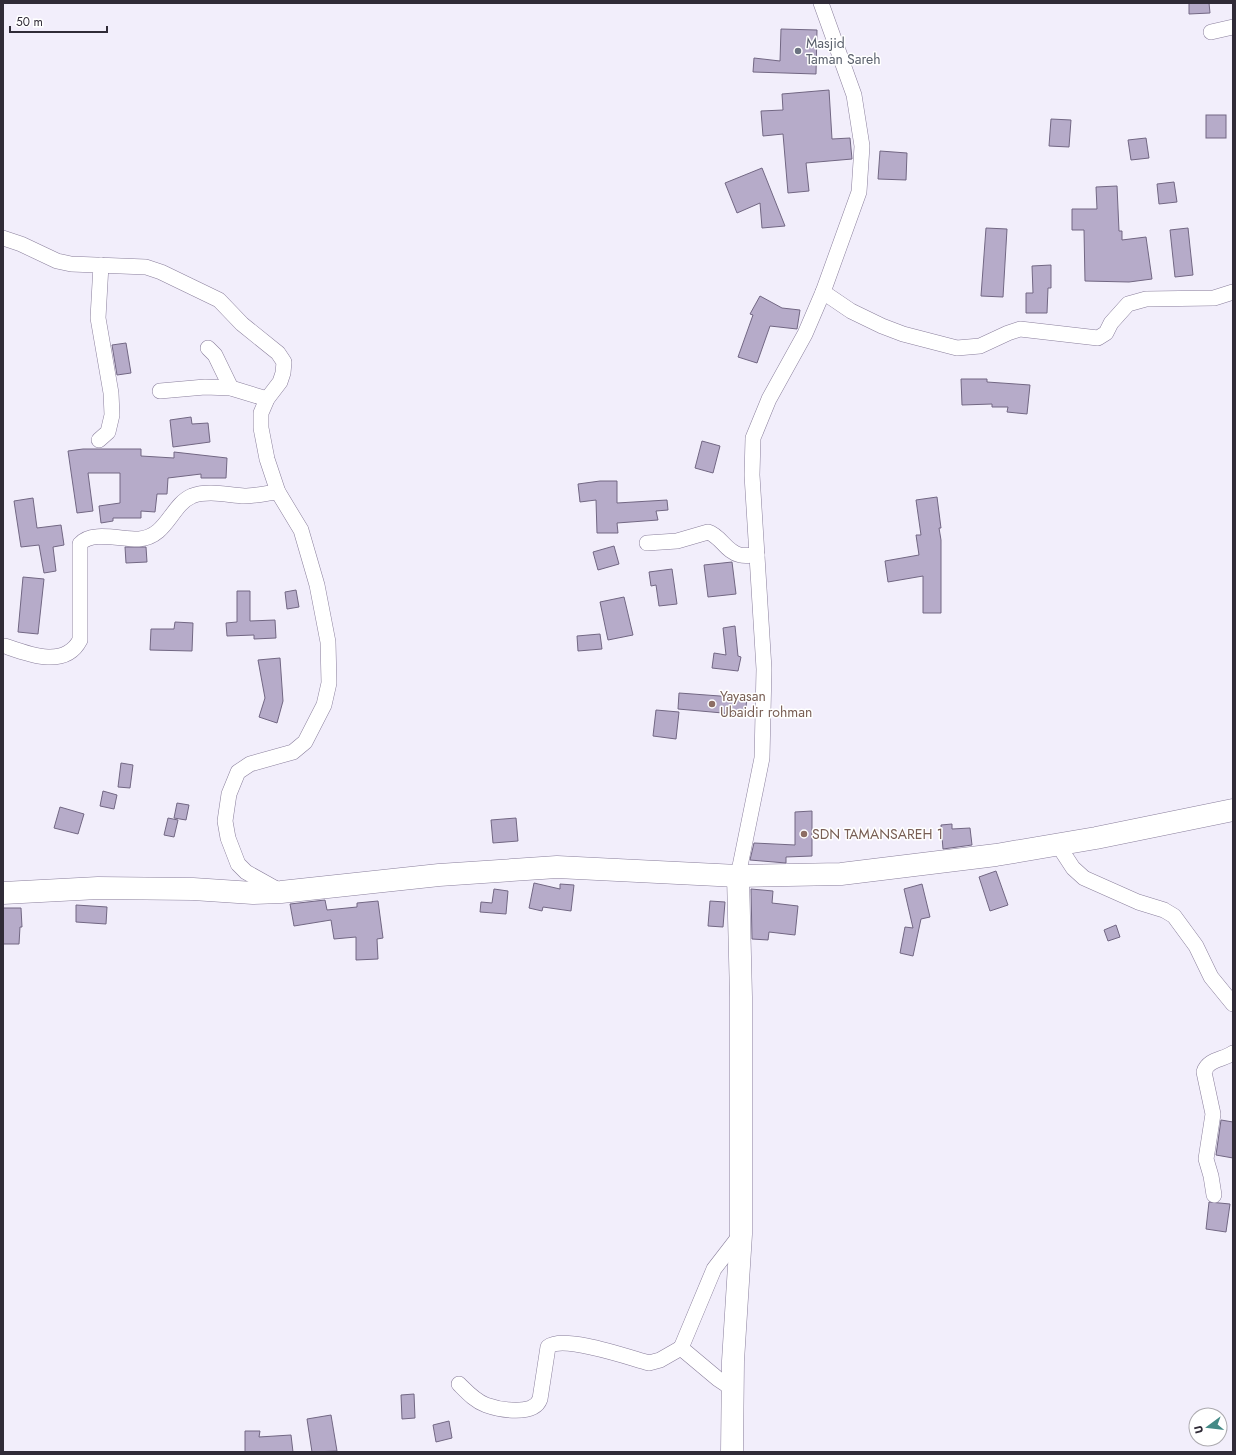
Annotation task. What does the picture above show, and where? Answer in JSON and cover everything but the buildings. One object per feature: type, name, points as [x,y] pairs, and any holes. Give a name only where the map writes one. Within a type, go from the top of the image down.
[{"type":"street","points":[[732,1452],[733,1389],[741,1234],[741,1004],[738,876],[762,758],[764,669],[752,475],[753,438],[769,399],[805,334],[823,292],[859,192],[862,146],[854,95],[821,3]]},
{"type":"street","points":[[1211,32],[1233,27]]},
{"type":"street","points":[[3,238],[21,244],[57,261],[146,267],[161,272],[219,300],[226,305],[242,324],[278,353],[284,362],[280,382],[267,399],[261,413],[261,428],[267,459],[278,492],[300,530],[317,585],[328,642],[329,683],[324,705],[305,742],[293,752],[250,764],[238,772],[229,794],[225,821],[228,838],[238,864],[246,872],[281,892]]},
{"type":"street","points":[[99,440],[108,432],[112,416],[111,393],[98,318],[102,265]]},
{"type":"street","points":[[823,292],[851,311],[882,326],[903,334],[957,348],[980,346],[1008,332],[1020,329],[1098,338],[1106,333],[1111,323],[1128,304],[1146,300],[1214,298],[1233,292]]},
{"type":"street","points":[[208,348],[217,360],[231,388]]},
{"type":"street","points":[[160,391],[206,387],[231,388],[267,399]]},
{"type":"street","points":[[5,646],[37,657],[52,657],[62,654],[78,644],[80,640],[80,544],[83,540],[95,537],[139,539],[150,537],[164,526],[184,501],[194,495],[211,493],[246,496],[278,492]]},
{"type":"street","points":[[647,543],[676,541],[708,532],[716,536],[731,552],[739,555],[757,555]]},
{"type":"street","points":[[3,893],[98,888],[193,889],[253,893],[281,892],[439,875],[557,867],[738,876],[841,874],[996,855],[1058,845],[1233,810]]},
{"type":"street","points":[[1058,845],[1073,868],[1084,878],[1138,902],[1164,910],[1174,916],[1196,946],[1211,977],[1233,1004]]},
{"type":"street","points":[[1214,1195],[1206,1159],[1213,1114],[1204,1072],[1205,1068],[1214,1061],[1233,1053]]},
{"type":"street","points":[[459,1384],[472,1396],[486,1405],[503,1409],[531,1409],[539,1404],[548,1347],[557,1342],[573,1343],[649,1363],[660,1360],[682,1348],[714,1269],[741,1234]]},
{"type":"street","points":[[682,1348],[718,1379],[733,1389]]},
{"type":"place","name":"Masjid Taman Sareh","points":[[798,51]]},
{"type":"place","name":"Yayasan Ubaidir rohman","points":[[712,704]]},
{"type":"place","name":"SDN TAMANSAREH 1","points":[[804,834]]}]
